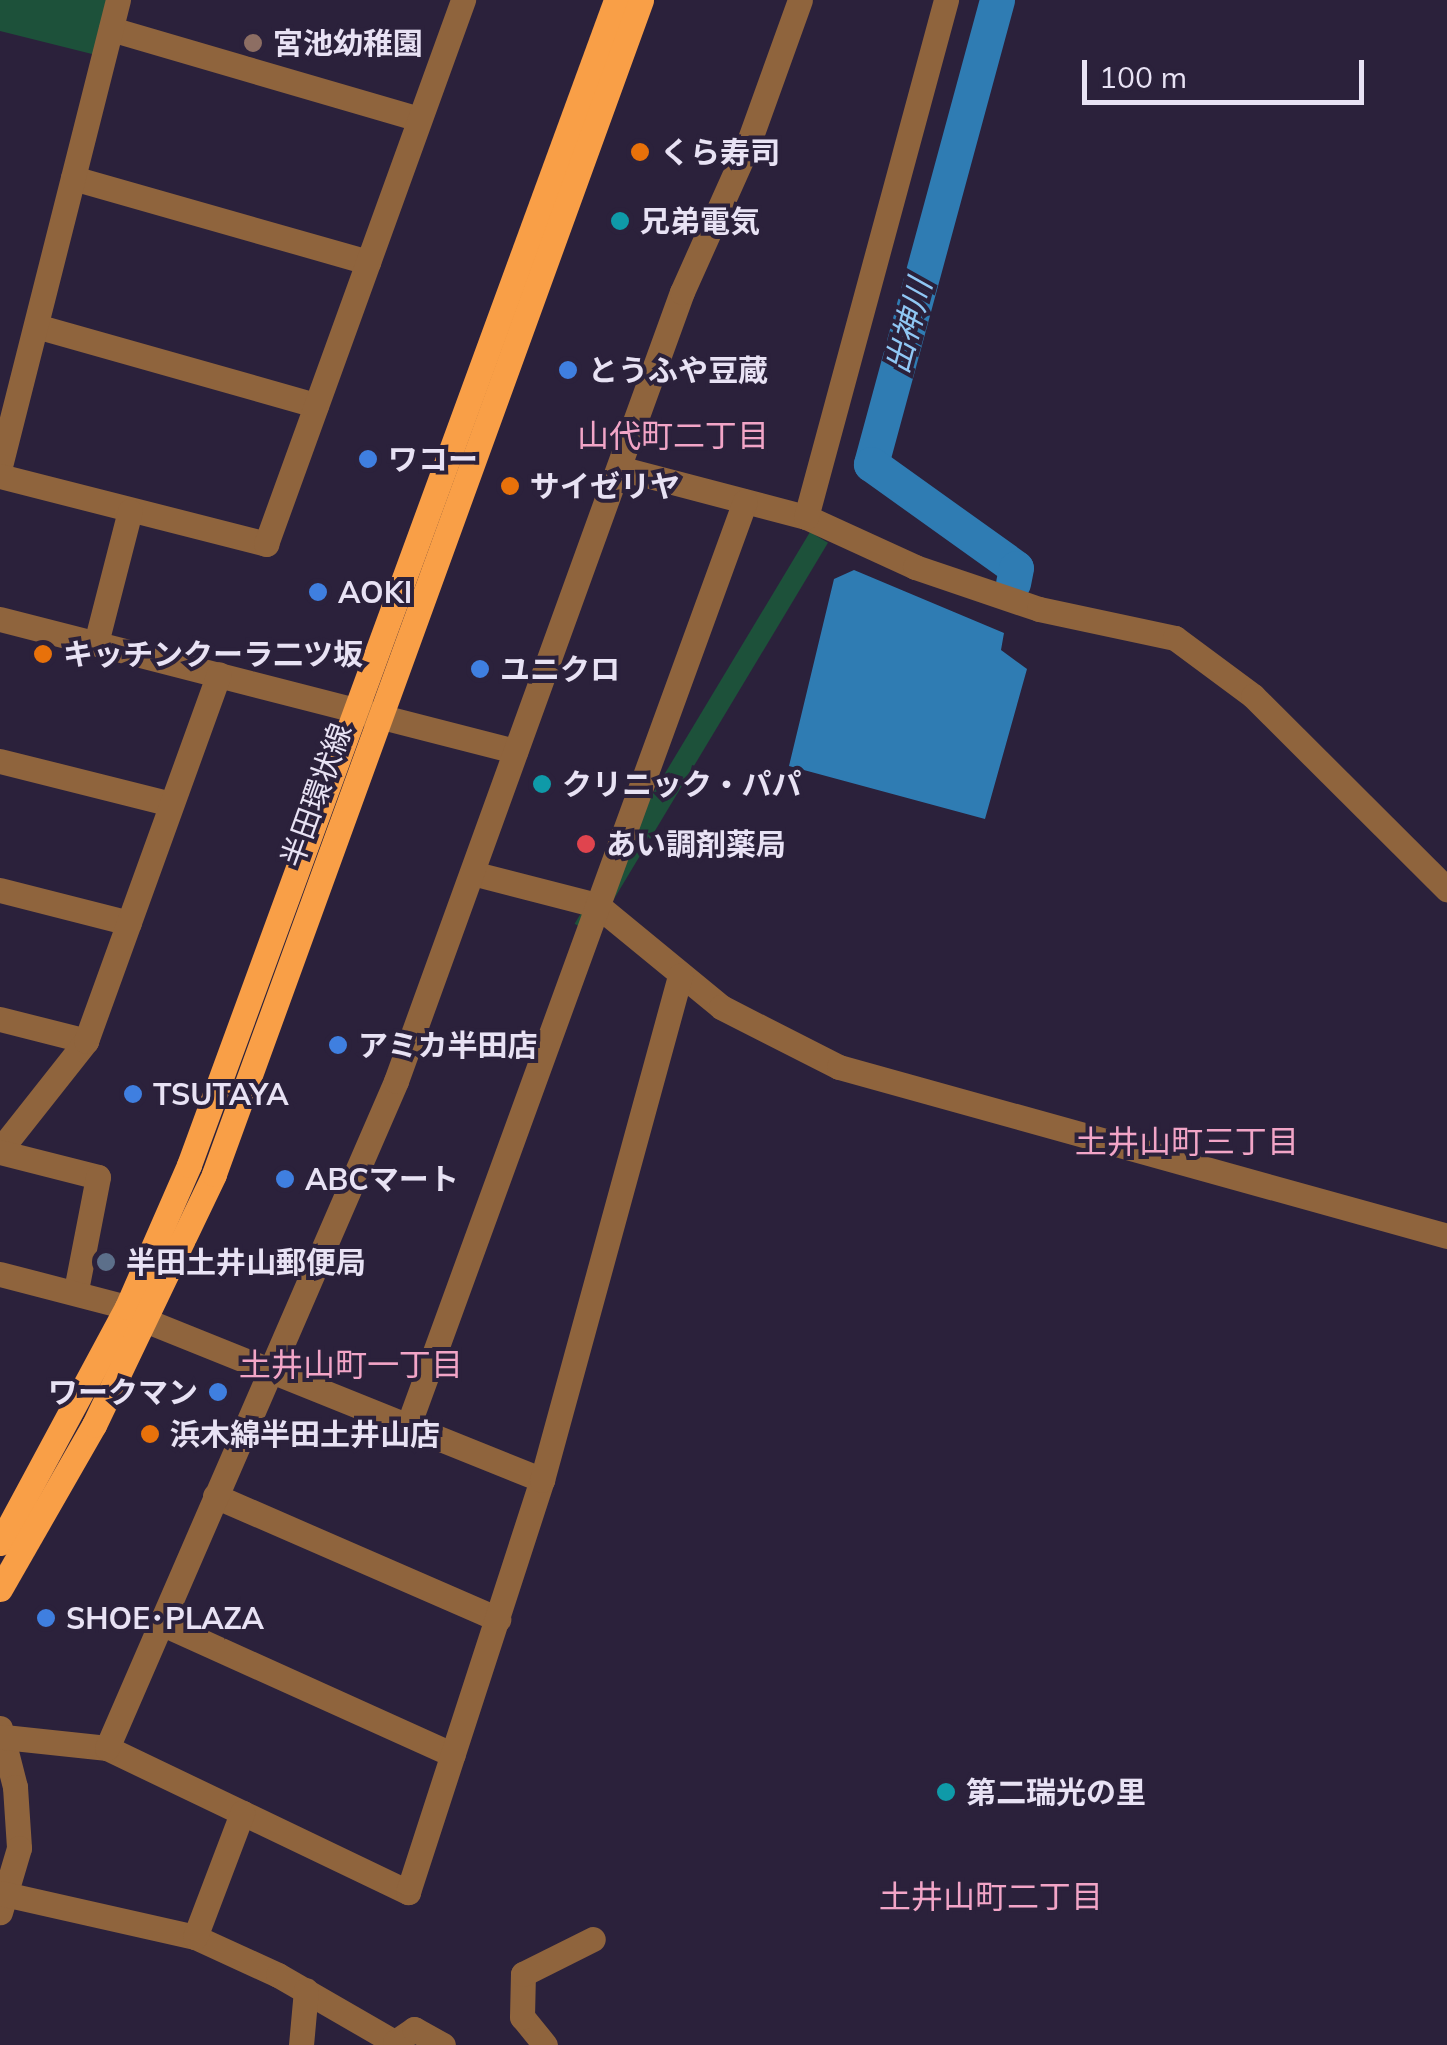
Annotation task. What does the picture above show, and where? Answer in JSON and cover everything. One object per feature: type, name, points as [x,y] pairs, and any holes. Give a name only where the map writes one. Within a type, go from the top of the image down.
[{"type":"main road","name":"半田環状線","points":[[0,1543],[137,1314],[214,1174],[367,714],[616,0]]},
{"type":"main road","name":"半田環状線","points":[[367,714],[641,0]]},
{"type":"main road","name":"半田環状線","points":[[0,1589],[137,1314]]},
{"type":"street","points":[[0,466],[118,0]]},
{"type":"street","points":[[0,476],[266,544],[463,0]]},
{"type":"street","points":[[107,1748],[396,1081],[619,468],[800,0]]},
{"type":"street","points":[[806,517],[946,0]]},
{"type":"street","points":[[111,28],[419,119]]},
{"type":"street","points":[[73,178],[368,262]]},
{"type":"street","points":[[36,326],[316,405]]},
{"type":"street","points":[[619,468],[806,517],[915,568],[1039,609],[1175,638],[1253,696],[1447,889]]},
{"type":"street","points":[[408,1426],[745,500]]},
{"type":"street","points":[[96,643],[130,510]]},
{"type":"street","points":[[0,618],[515,751]]},
{"type":"street","points":[[76,1290],[98,1178],[0,1151],[86,1041],[218,674]]},
{"type":"street","points":[[0,761],[171,804]]},
{"type":"street","points":[[472,872],[598,905],[680,976],[756,1030],[839,1067],[1447,1236]]},
{"type":"street","points":[[0,890],[129,923]]},
{"type":"street","points":[[442,2045],[414,2029],[397,2044],[306,1990],[195,1937],[3,1900],[20,1848],[2,1733],[107,1748],[408,1892],[542,1480],[680,976]]},
{"type":"street","points":[[0,1019],[86,1041]]},
{"type":"street","points":[[0,1274],[76,1290],[542,1480]]},
{"type":"street","points":[[215,1496],[498,1619]]},
{"type":"street","points":[[161,1623],[452,1756]]},
{"type":"street","points":[[195,1937],[242,1813]]},
{"type":"street","points":[[545,2045],[522,2018],[523,1974],[593,1939]]},
{"type":"street","points":[[301,2045],[306,1990]]},
{"type":"green space","points":[[0,0],[109,0],[96,55],[0,31]]},
{"type":"green space","points":[[810,532],[828,543],[593,935],[575,924]]},
{"type":"water","points":[[854,570],[1004,633],[1001,650],[1027,669],[985,819],[789,766],[834,579]]},
{"type":"waterway","name":"出神川","points":[[997,0],[871,464],[1016,568],[1013,583]]},
{"type":"place","name":"宮池幼稚園","points":[[253,43]]},
{"type":"place","name":"くら寿司","points":[[640,152]]},
{"type":"place","name":"兄弟電気","points":[[620,221]]},
{"type":"place","name":"とうふや豆蔵","points":[[568,370]]},
{"type":"place","name":"ワコー","points":[[368,459]]},
{"type":"place","name":"サイゼリヤ","points":[[510,486]]},
{"type":"place","name":"AOKI","points":[[318,592]]},
{"type":"place","name":"キッチンクーラ二ツ坂","points":[[43,654]]},
{"type":"place","name":"ユニクロ","points":[[480,669]]},
{"type":"place","name":"クリニック・パパ","points":[[542,784]]},
{"type":"place","name":"あい調剤薬局","points":[[586,844]]},
{"type":"place","name":"アミカ半田店","points":[[338,1045]]},
{"type":"place","name":"TSUTAYA","points":[[133,1094]]},
{"type":"place","name":"ABCマート","points":[[285,1179]]},
{"type":"place","name":"半田土井山郵便局","points":[[106,1262]]},
{"type":"place","name":"ワークマン","points":[[218,1392]]},
{"type":"place","name":"浜木綿半田土井山店","points":[[150,1434]]},
{"type":"place","name":"SHOE･PLAZA","points":[[46,1618]]},
{"type":"place","name":"第二瑞光の里","points":[[946,1792]]},
{"type":"district","name":"山代町二丁目","points":[[673,435]]},
{"type":"district","name":"土井山町三丁目","points":[[1187,1141]]},
{"type":"district","name":"土井山町一丁目","points":[[351,1364]]},
{"type":"district","name":"土井山町二丁目","points":[[991,1896]]}]
